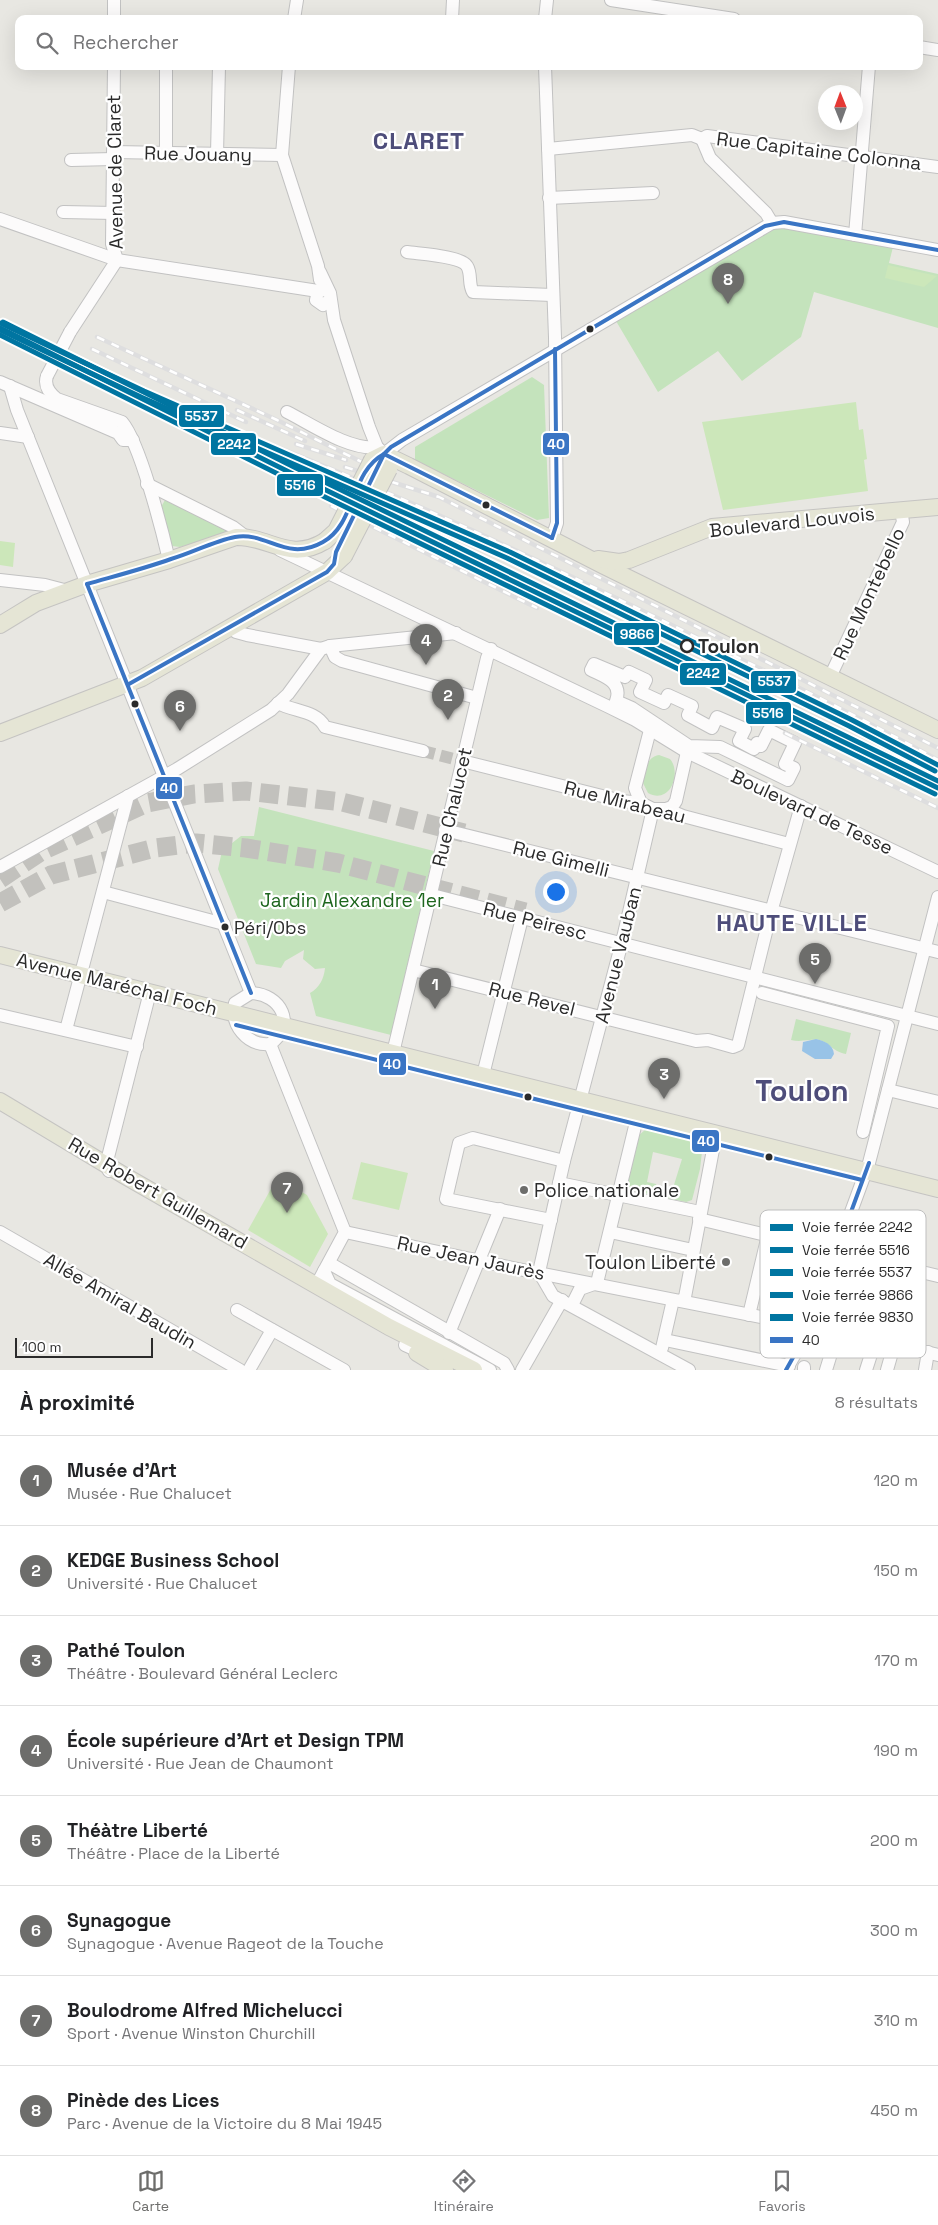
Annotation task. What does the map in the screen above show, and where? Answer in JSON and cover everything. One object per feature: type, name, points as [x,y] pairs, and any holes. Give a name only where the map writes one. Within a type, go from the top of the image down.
[{"type":"main road","points":[[0,733],[129,684],[230,627],[333,557],[380,459],[392,466],[409,466],[938,730]]},
{"type":"main road","name":"Boulevard Louvois","points":[[591,558],[619,562],[629,560],[712,528],[938,507]]},
{"type":"main road","points":[[0,625],[36,603],[87,584],[169,560],[228,539],[246,537],[274,547],[305,549],[333,557]]},
{"type":"main road","name":"Avenue Maréchal Foch","points":[[0,955],[938,1189]]},
{"type":"main road","name":"Rue Robert Guillemard","points":[[0,1101],[104,1170],[321,1278]]},
{"type":"main road","name":"Rue Robert Guillemard","points":[[0,1113],[104,1170],[262,1263],[321,1278]]},
{"type":"main road","points":[[321,1278],[335,1306],[445,1370]]},
{"type":"main road","points":[[321,1278],[389,1327],[474,1370]]},
{"type":"street","points":[[114,0],[114,15]]},
{"type":"street","points":[[294,15],[296,0]]},
{"type":"street","points":[[452,15],[453,0]]},
{"type":"street","points":[[546,15],[547,0]]},
{"type":"street","points":[[611,0],[708,15]]},
{"type":"street","points":[[923,48],[938,50]]},
{"type":"street","name":"Avenue de Claret","points":[[114,70],[114,213],[112,244],[117,260],[70,332],[47,376],[46,384],[51,394],[122,422],[133,440],[169,560]]},
{"type":"street","points":[[166,70],[166,153]]},
{"type":"street","points":[[217,154],[219,70]]},
{"type":"street","points":[[289,70],[282,155],[320,272],[322,296],[334,320],[380,459]]},
{"type":"street","points":[[545,70],[555,348],[557,523],[552,538]]},
{"type":"street","points":[[855,235],[869,70]]},
{"type":"street","name":"Rue Capitaine Colonna","points":[[548,148],[692,135],[702,139],[707,136],[938,167]]},
{"type":"street","points":[[702,139],[710,158],[766,212],[772,223]]},
{"type":"street","name":"Rue Jouany","points":[[71,160],[166,153],[282,155]]},
{"type":"street","points":[[549,198],[652,193]]},
{"type":"street","points":[[63,212],[114,213]]},
{"type":"street","points":[[0,219],[117,260],[282,286],[322,296]]},
{"type":"street","points":[[380,459],[402,440],[555,348],[772,223],[784,222],[938,250]]},
{"type":"street","points":[[407,252],[462,260],[468,268],[470,287],[473,292],[552,295]]},
{"type":"street","points":[[5,384],[118,433],[123,440],[133,440]]},
{"type":"street","points":[[5,384],[129,684],[164,776],[252,992]]},
{"type":"street","points":[[287,412],[353,445],[368,448],[380,459]]},
{"type":"street","points":[[0,432],[28,437]]},
{"type":"street","points":[[147,484],[232,527],[246,537]]},
{"type":"street","name":"Rue Montebello","points":[[830,677],[903,522],[901,510]]},
{"type":"street","name":"Boulevard de Tesse","points":[[274,547],[333,557],[456,633],[635,720],[687,752],[938,872]]},
{"type":"street","points":[[0,580],[42,585],[68,591]]},
{"type":"street","points":[[230,627],[236,632],[247,636],[326,647],[456,633]]},
{"type":"street","points":[[326,647],[335,657],[342,661],[477,698]]},
{"type":"street","points":[[0,867],[164,776],[278,703],[288,694],[326,647]]},
{"type":"street","name":"Rue Chalucet","points":[[393,1053],[432,895],[477,698],[491,649]]},
{"type":"street","points":[[594,664],[625,677],[627,672],[646,680],[640,692],[664,704],[668,694],[692,706],[688,715],[712,728],[717,717],[745,729],[739,741],[754,748],[757,744],[761,746],[769,730],[795,743],[785,764],[794,768],[788,780],[720,747],[688,746],[632,708],[616,701],[618,690],[615,683],[591,670],[594,664]]},
{"type":"street","points":[[278,703],[289,709],[314,715],[325,727],[423,751]]},
{"type":"street","points":[[647,806],[638,800],[635,788],[650,730]]},
{"type":"street","points":[[666,809],[676,801],[687,752]]},
{"type":"street","name":"Rue Mirabeau","points":[[462,761],[622,801],[666,809],[684,816],[789,844]]},
{"type":"street","points":[[66,1030],[128,796]]},
{"type":"street","name":"Avenue Vauban","points":[[539,1272],[564,1161],[637,878],[647,806]]},
{"type":"street","points":[[754,978],[789,844],[801,806]]},
{"type":"street","name":"Rue Gimelli","points":[[446,830],[938,952]]},
{"type":"street","points":[[103,892],[224,924]]},
{"type":"street","name":"Rue Peiresc","points":[[432,895],[938,1024]]},
{"type":"street","points":[[851,1210],[865,1171],[888,1090],[923,948],[938,897]]},
{"type":"street","points":[[484,1075],[522,918]]},
{"type":"street","name":"Rue Revel","points":[[413,970],[696,1040],[708,1040],[733,1047],[738,1045],[754,978]]},
{"type":"street","points":[[104,1170],[150,992]]},
{"type":"street","points":[[252,992],[269,996],[276,1001],[283,1016],[283,1026],[280,1035],[270,1044],[254,1041],[242,1033],[236,1025],[234,1013],[236,1003],[252,992]]},
{"type":"street","points":[[762,993],[888,1026],[863,1132]]},
{"type":"street","points":[[0,1014],[137,1047]]},
{"type":"street","points":[[270,1044],[345,1232],[321,1278]]},
{"type":"street","points":[[888,1090],[938,1102]]},
{"type":"street","points":[[522,1370],[554,1313],[580,1289],[597,1283],[638,1114]]},
{"type":"street","points":[[661,1353],[677,1300],[685,1297],[699,1215],[716,1134]]},
{"type":"street","points":[[551,1220],[446,1199],[458,1143],[473,1138],[564,1161]]},
{"type":"street","points":[[559,1182],[699,1215],[760,1233]]},
{"type":"street","points":[[449,1333],[500,1209]]},
{"type":"street","name":"Allée Amiral Baudin","points":[[0,1232],[240,1370]]},
{"type":"street","name":"Rue Jean Jaurès","points":[[345,1232],[760,1317]]},
{"type":"street","points":[[610,1232],[693,1250]]},
{"type":"street","points":[[750,1315],[760,1270]]},
{"type":"street","points":[[539,1272],[553,1296],[661,1353],[689,1370]]},
{"type":"street","points":[[321,1278],[449,1333],[504,1363],[508,1370]]},
{"type":"street","points":[[321,1278],[490,1370]]},
{"type":"street","points":[[237,1310],[344,1370]]},
{"type":"street","points":[[249,1370],[272,1330]]},
{"type":"street","points":[[665,1340],[787,1368]]},
{"type":"street","points":[[405,1345],[462,1370]]},
{"type":"street","points":[[925,1370],[933,1354]]},
{"type":"street","points":[[826,1370],[830,1358]]},
{"type":"street","points":[[866,1370],[870,1358]]},
{"type":"street","points":[[887,1370],[891,1358]]},
{"type":"green space","points":[[778,227],[893,247],[889,263],[938,274],[938,328],[814,292],[801,337],[742,381],[718,351],[658,392],[616,321]]},
{"type":"green space","points":[[888,265],[937,276],[924,287],[885,278]]},
{"type":"green space","points":[[532,377],[544,385],[549,518],[537,520],[415,460],[415,447]]},
{"type":"green space","points":[[856,402],[859,430],[863,429],[867,459],[864,460],[868,491],[723,510],[702,422]]},
{"type":"green space","points":[[165,500],[227,527],[228,532],[180,547],[172,546],[161,507]]},
{"type":"green space","points":[[0,541],[15,543],[13,567],[0,565]]},
{"type":"green space","points":[[659,755],[670,759],[675,772],[672,786],[662,795],[656,796],[648,793],[643,783],[649,762]]},
{"type":"green space","name":"Jardin Alexandre 1er","points":[[259,807],[434,851],[391,1035],[316,1016],[310,993],[320,983],[325,968],[315,969],[303,959],[304,950],[285,961],[281,968],[256,964],[218,869],[222,851],[241,836],[254,836]]},
{"type":"green space","points":[[796,1019],[851,1033],[846,1054],[819,1040],[791,1040]]},
{"type":"green space","points":[[645,1130],[703,1143],[700,1169],[692,1200],[686,1202],[625,1189],[638,1136]],"holes":[[[653,1152],[682,1159],[673,1188],[663,1186],[661,1189],[657,1188],[656,1184],[647,1182]]]},
{"type":"green space","points":[[361,1162],[408,1173],[399,1210],[352,1199]]},
{"type":"green space","points":[[277,1178],[307,1195],[328,1234],[310,1267],[248,1230]]},
{"type":"water","points":[[816,1039],[830,1045],[834,1054],[831,1059],[815,1059],[802,1051],[803,1042]]},
{"type":"tunnel","points":[[423,751],[462,761]]},
{"type":"tunnel","points":[[0,879],[42,851],[147,803],[194,794],[246,791],[342,802],[464,833]]},
{"type":"tunnel","points":[[0,903],[51,875],[155,848],[196,843],[246,848],[338,863],[525,912]]},
{"type":"railway","points":[[0,337],[342,505]]},
{"type":"railway","points":[[97,337],[277,420],[386,474]]},
{"type":"railway","points":[[92,349],[246,422]]},
{"type":"railway","points":[[158,406],[337,488],[669,651],[786,706],[901,765],[938,787]]},
{"type":"railway","points":[[237,410],[305,441]]},
{"type":"railway","points":[[223,426],[401,498],[517,551],[784,680],[938,760]]},
{"type":"railway","points":[[296,444],[346,460]]},
{"type":"railway","points":[[345,467],[439,497],[938,748]]},
{"type":"railway","points":[[331,506],[537,608]]},
{"type":"railway","points":[[785,733],[938,808]]},
{"type":"railway","points":[[920,768],[938,777]]},
{"type":"rail line","name":"9866","points":[[3,322],[296,468],[938,781]]},
{"type":"rail line","name":"5537","points":[[0,323],[144,391],[510,552],[852,720],[938,765]]},
{"type":"rail line","name":"2242","points":[[0,328],[293,474],[938,788]]},
{"type":"rail line","name":"9830","points":[[0,330],[141,397],[507,558],[849,726],[935,771]]},
{"type":"rail line","name":"5516","points":[[0,335],[290,480],[935,794]]},
{"type":"transit line","name":"40","points":[[129,684],[327,572],[334,564],[336,552],[384,454],[391,447],[765,226],[784,222],[938,250]]},
{"type":"transit line","name":"40","points":[[552,538],[557,523],[555,349]]},
{"type":"transit line","name":"40","points":[[87,584],[150,566],[235,537],[257,538],[287,548],[310,548],[334,534],[342,523],[365,473],[373,462],[384,454],[552,538]]},
{"type":"transit line","name":"40","points":[[87,584],[251,993]]},
{"type":"transit line","name":"40","points":[[236,1025],[862,1180]]},
{"type":"transit line","name":"40","points":[[852,1210],[869,1163]]},
{"type":"transit line","name":"40","points":[[786,1370],[793,1358]]},
{"type":"place","name":"Pinède des Lices","points":[[728,304]]},
{"type":"place","name":"Toulon","points":[[687,646]]},
{"type":"place","name":"École supérieure d'Art et Design TPM","points":[[426,665]]},
{"type":"place","name":"KEDGE Business School","points":[[448,720]]},
{"type":"place","name":"Synagogue","points":[[180,731]]},
{"type":"place","name":"Péri/Obs","points":[[225,927]]},
{"type":"place","name":"Théàtre Liberté","points":[[815,984]]},
{"type":"place","name":"Musée d'Art","points":[[435,1009]]},
{"type":"place","name":"Pathé Toulon","points":[[664,1099]]},
{"type":"place","name":"Police nationale","points":[[524,1190]]},
{"type":"place","name":"Boulodrome Alfred Michelucci","points":[[287,1213]]},
{"type":"place","name":"Toulon Liberté","points":[[726,1262]]},
{"type":"district","name":"CLARET","points":[[419,140]]},
{"type":"district","name":"HAUTE VILLE","points":[[792,922]]},
{"type":"district","name":"Toulon","points":[[802,1090]]}]
